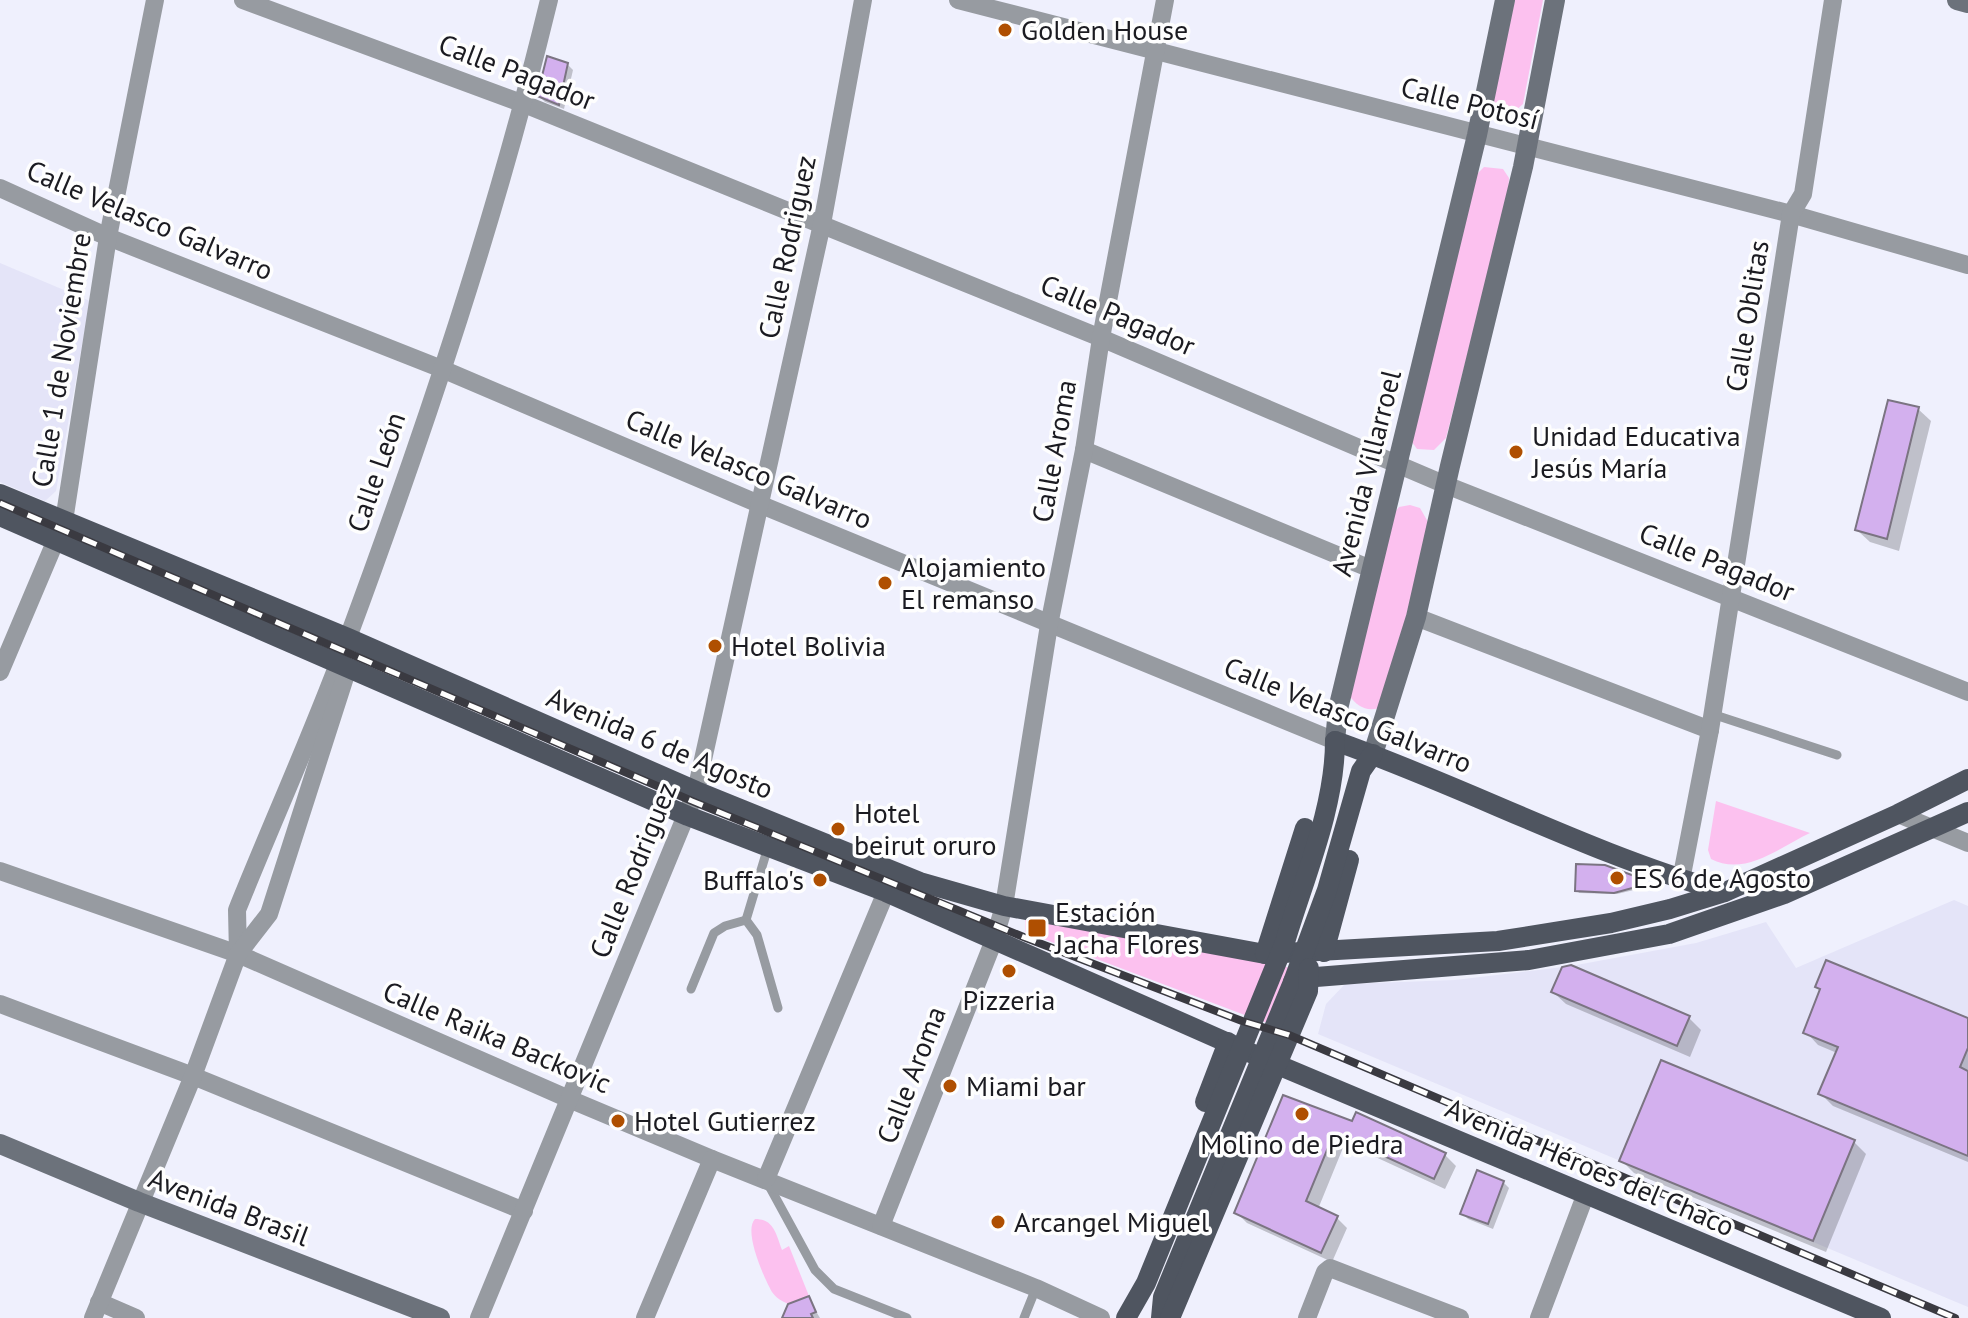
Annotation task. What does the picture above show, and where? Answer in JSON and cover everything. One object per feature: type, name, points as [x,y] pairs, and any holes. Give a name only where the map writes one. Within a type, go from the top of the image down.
[{"type":"main road","name":"Avenida Villarroel","points":[[1265,954],[1335,741],[1338,709],[1477,135],[1505,0]]},
{"type":"main road","points":[[1324,952],[1372,777],[1373,754],[1416,617],[1527,147],[1555,0]]},
{"type":"main road","points":[[1957,0],[1968,3]]},
{"type":"main road","name":"Avenida 6 de Agosto","points":[[0,494],[60,530],[342,666],[688,816],[886,892],[1278,1065]]},
{"type":"main road","name":"Avenida 6 de Agosto","points":[[0,516],[60,530],[348,638],[696,791],[920,882],[1004,906],[1265,954],[1498,941],[1611,923],[1725,892],[1968,779]]},
{"type":"main road","points":[[1125,1318],[1146,1283],[1281,951],[1304,885],[1335,768],[1335,741]]},
{"type":"main road","name":"Calle Velasco Galvarro","points":[[1335,741],[1610,853],[1681,880],[1725,892]]},
{"type":"main road","points":[[1161,1318],[1163,1297],[1293,982],[1327,890],[1361,771],[1373,754]]},
{"type":"main road","points":[[1293,982],[1316,977],[1529,960],[1669,934],[1736,912],[1935,829],[1968,812]]},
{"type":"main road","points":[[1725,892],[1736,912]]},
{"type":"main road","points":[[1170,1318],[1308,991],[1309,967],[1305,958],[1297,953]]},
{"type":"main road","points":[[1125,1318],[1228,1042]]},
{"type":"main road","name":"Avenida Héroes del Chaco","points":[[1278,1065],[1881,1318]]},
{"type":"main road","name":"Avenida Brasil","points":[[0,1144],[139,1202],[440,1318]]},
{"type":"street","name":"Calle 1 de Noviembre","points":[[0,672],[60,530],[108,237],[155,0]]},
{"type":"street","name":"Calle Pagador","points":[[243,0],[524,104],[1101,338],[1446,485],[1968,692]]},
{"type":"street","name":"Calle León","points":[[96,1310],[193,1076],[238,954],[269,914],[348,638],[442,369],[524,104],[549,0]]},
{"type":"street","name":"Calle Rodriguez","points":[[479,1318],[696,791],[822,224],[863,0]]},
{"type":"street","name":"Calle Potosí","points":[[958,0],[1791,214],[1968,265]]},
{"type":"street","name":"Calle Aroma","points":[[881,1226],[994,940],[1004,906],[1049,625],[1084,450],[1101,338],[1165,0]]},
{"type":"street","name":"Calle Oblitas","points":[[1681,880],[1711,722],[1791,214],[1803,194],[1833,0]]},
{"type":"street","name":"Calle Velasco Galvarro","points":[[0,188],[108,237],[442,369],[1049,625],[1335,741]]},
{"type":"street","points":[[1084,450],[1371,569]]},
{"type":"street","points":[[1416,617],[1711,722]]},
{"type":"street","name":"Calle León","points":[[238,954],[237,910],[342,666]]},
{"type":"street","points":[[1898,814],[1968,843]]},
{"type":"street","name":"Calle Raika Backovic","points":[[0,871],[238,954],[569,1099],[1036,1288],[1101,1318]]},
{"type":"street","points":[[766,1179],[886,892]]},
{"type":"street","points":[[0,1004],[193,1076],[524,1211]]},
{"type":"street","points":[[645,1318],[712,1159]]},
{"type":"street","points":[[1539,1318],[1585,1196]]},
{"type":"street","points":[[1307,1318],[1325,1272],[1330,1268],[1460,1318]]},
{"type":"street","points":[[96,1310],[136,1318]]},
{"type":"lane","points":[[1711,722],[1837,755]]},
{"type":"lane","points":[[746,920],[768,847]]},
{"type":"lane","points":[[691,989],[714,933],[746,920]]},
{"type":"lane","points":[[746,920],[757,935],[778,1008]]},
{"type":"lane","points":[[766,1179],[815,1270],[834,1289],[907,1318]]},
{"type":"lane","points":[[1024,1318],[1036,1288]]},
{"type":"shaded area","points":[[1515,0],[1543,0],[1523,104],[1509,113],[1502,112],[1492,99]]},
{"type":"shaded area","points":[[1484,167],[1503,169],[1509,178],[1508,195],[1446,438],[1434,450],[1417,449],[1412,442],[1477,174]]},
{"type":"shaded area","points":[[0,263],[90,301],[56,491],[45,501],[0,482]]},
{"type":"shaded area","points":[[1410,505],[1420,508],[1428,522],[1426,536],[1384,706],[1369,709],[1360,706],[1349,695],[1391,517],[1399,507]]},
{"type":"shaded area","points":[[1716,801],[1810,833],[1762,858],[1724,864],[1711,859],[1708,850]]},
{"type":"shaded area","points":[[1954,900],[1968,906],[1968,1307],[1318,1034],[1326,1004],[1345,984],[1455,980],[1571,966],[1696,943],[1766,922],[1796,968]]},
{"type":"shaded area","points":[[1025,918],[1292,968],[1290,1029],[1258,1020],[1025,932]]},
{"type":"shaded area","points":[[755,1219],[770,1225],[782,1250],[789,1246],[809,1296],[788,1304],[772,1292],[753,1244],[751,1234]]},
{"type":"building","points":[[547,56],[568,63],[559,105],[537,96]]},
{"type":"building","points":[[1888,400],[1919,407],[1887,539],[1855,530]]},
{"type":"building","points":[[1576,864],[1605,865],[1637,877],[1636,887],[1614,893],[1575,891]]},
{"type":"building","points":[[1826,960],[1968,1018],[1968,1048],[1960,1067],[1968,1071],[1968,1156],[1818,1094],[1838,1047],[1803,1033],[1820,989],[1815,987]]},
{"type":"building","points":[[1571,965],[1690,1016],[1677,1046],[1551,992],[1562,967]]},
{"type":"building","points":[[1661,1060],[1855,1140],[1813,1241],[1619,1161]]},
{"type":"building","points":[[1283,1095],[1352,1121],[1356,1112],[1446,1153],[1434,1179],[1334,1133],[1306,1201],[1338,1216],[1321,1253],[1234,1213]]},
{"type":"building","points":[[1477,1170],[1504,1181],[1488,1224],[1460,1214]]},
{"type":"building","points":[[809,1296],[816,1312],[811,1314],[813,1318],[782,1318],[788,1304]]},
{"type":"railway","points":[[0,503],[692,801],[1026,938],[1242,1021],[1289,1035],[1955,1318]]},
{"type":"place","name":"Golden House","points":[[1005,30]]},
{"type":"place","name":"Unidad Educativa Jesús María","points":[[1516,452]]},
{"type":"place","name":"Alojamiento El remanso","points":[[885,583]]},
{"type":"place","name":"Hotel Bolivia","points":[[715,646]]},
{"type":"place","name":"Hotel beirut oruro","points":[[838,829]]},
{"type":"place","name":"ES 6 de Agosto","points":[[1617,878]]},
{"type":"place","name":"Buffalo's","points":[[820,880]]},
{"type":"place","name":"Estación Jacha Flores","points":[[1037,928]]},
{"type":"place","name":"Pizzeria","points":[[1009,971]]},
{"type":"place","name":"Miami bar","points":[[950,1086]]},
{"type":"place","name":"Molino de Piedra","points":[[1302,1114]]},
{"type":"place","name":"Hotel Gutierrez","points":[[618,1121]]},
{"type":"place","name":"Arcangel Miguel","points":[[998,1222]]}]
